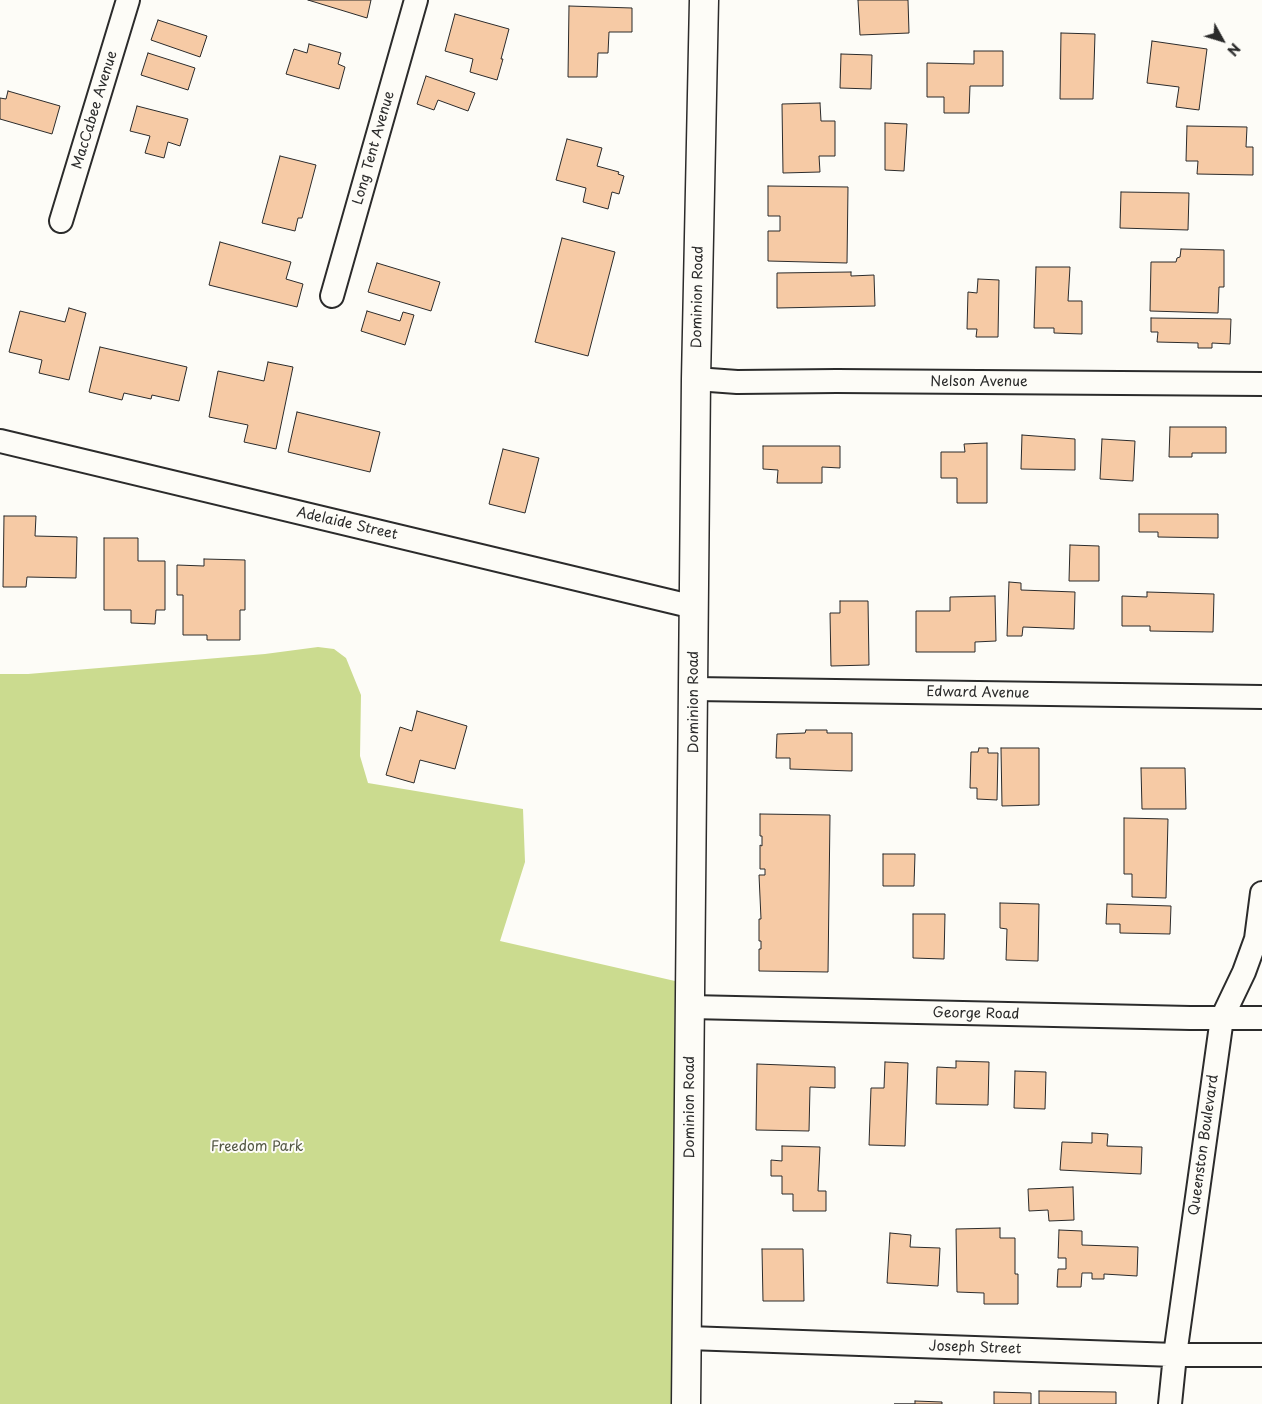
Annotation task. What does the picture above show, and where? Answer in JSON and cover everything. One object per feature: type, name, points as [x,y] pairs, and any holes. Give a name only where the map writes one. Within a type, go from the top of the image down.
[{"type":"main road","name":"Dominion Road","points":[[686,1404],[696,379],[704,0]]},
{"type":"street","name":"MacCabee Avenue","points":[[61,221],[128,0]]},
{"type":"street","name":"Long Tent Avenue","points":[[332,296],[416,0]]},
{"type":"street","name":"Nelson Avenue","points":[[696,379],[738,382],[1262,384]]},
{"type":"street","name":"Adelaide Street","points":[[0,441],[694,606]]},
{"type":"street","name":"Edward Avenue","points":[[694,689],[1262,697]]},
{"type":"street","name":"Queenston Boulevard","points":[[1170,1404],[1175,1354],[1222,1018],[1244,972],[1256,940],[1262,893]]},
{"type":"street","name":"George Road","points":[[690,1007],[1262,1018]]},
{"type":"street","name":"Joseph Street","points":[[688,1338],[1175,1354],[1262,1355]]},
{"type":"green space","name":"Freedom Park","points":[[318,647],[334,649],[346,658],[361,695],[360,756],[368,783],[523,809],[525,862],[500,941],[675,981],[672,1404],[0,1404],[0,674],[28,674],[265,654]]},
{"type":"building","points":[[308,0],[371,0],[367,18]]},
{"type":"building","points":[[858,0],[908,0],[909,33],[860,35]]},
{"type":"building","points":[[569,6],[632,8],[632,32],[609,32],[608,53],[598,53],[597,77],[568,77]]},
{"type":"building","points":[[455,14],[509,29],[497,80],[470,72],[473,59],[445,51]]},
{"type":"building","points":[[158,20],[207,36],[200,57],[151,40]]},
{"type":"building","points":[[1061,33],[1095,34],[1093,99],[1060,99]]},
{"type":"building","points":[[1152,41],[1207,49],[1199,110],[1176,107],[1179,87],[1147,83]]},
{"type":"building","points":[[309,44],[341,53],[338,64],[345,67],[339,89],[286,74],[294,49],[307,53]]},
{"type":"building","points":[[974,51],[1003,51],[1003,86],[970,86],[969,113],[944,113],[944,97],[927,97],[927,63],[974,64]]},
{"type":"building","points":[[148,53],[195,68],[188,90],[141,75]]},
{"type":"building","points":[[841,54],[872,55],[871,89],[840,88]]},
{"type":"building","points":[[426,76],[475,93],[468,111],[438,100],[434,110],[417,104]]},
{"type":"building","points":[[8,91],[60,106],[52,134],[0,119],[0,98],[6,99]]},
{"type":"building","points":[[820,103],[821,121],[835,121],[835,156],[819,156],[820,172],[783,173],[782,104]]},
{"type":"building","points":[[137,106],[188,119],[180,146],[168,142],[164,158],[145,153],[150,136],[130,131]]},
{"type":"building","points":[[885,123],[907,124],[904,171],[885,170]]},
{"type":"building","points":[[1187,126],[1247,127],[1246,147],[1253,147],[1253,175],[1197,174],[1198,161],[1186,161]]},
{"type":"building","points":[[567,139],[602,148],[597,166],[619,172],[618,174],[624,176],[619,194],[612,192],[608,209],[583,202],[586,188],[556,180]]},
{"type":"building","points":[[280,156],[316,165],[302,218],[298,218],[295,231],[262,223]]},
{"type":"building","points":[[768,186],[848,187],[847,263],[768,261],[768,231],[780,231],[780,216],[768,216]]},
{"type":"building","points":[[1121,192],[1189,193],[1188,230],[1120,228]]},
{"type":"building","points":[[562,238],[615,252],[588,356],[535,342]]},
{"type":"building","points":[[220,242],[291,262],[286,279],[303,284],[297,307],[209,285]]},
{"type":"building","points":[[1181,249],[1224,250],[1224,287],[1219,287],[1218,313],[1150,311],[1151,262],[1176,262],[1177,258],[1180,257]]},
{"type":"building","points":[[377,263],[440,282],[431,311],[368,292]]},
{"type":"building","points":[[1036,267],[1070,267],[1068,301],[1082,301],[1082,334],[1054,333],[1054,328],[1034,328]]},
{"type":"building","points":[[851,272],[851,276],[874,275],[875,306],[777,308],[777,273]]},
{"type":"building","points":[[978,279],[999,280],[998,337],[976,337],[977,329],[967,329],[968,292],[977,293]]},
{"type":"building","points":[[69,308],[86,313],[69,380],[39,373],[42,360],[9,352],[20,311],[65,322]]},
{"type":"building","points":[[367,311],[400,321],[403,312],[414,315],[405,345],[361,331]]},
{"type":"building","points":[[1151,318],[1231,319],[1230,344],[1212,343],[1212,348],[1198,348],[1198,343],[1157,342],[1158,332],[1151,332]]},
{"type":"building","points":[[100,347],[187,367],[179,401],[152,395],[151,399],[124,393],[122,400],[89,392]]},
{"type":"building","points":[[268,362],[293,367],[276,449],[244,442],[248,425],[209,417],[218,371],[264,381]]},
{"type":"building","points":[[297,412],[380,432],[370,472],[288,452]]},
{"type":"building","points":[[1170,427],[1226,427],[1226,453],[1192,453],[1192,457],[1169,457]]},
{"type":"building","points":[[1022,435],[1075,439],[1075,470],[1021,469]]},
{"type":"building","points":[[1102,439],[1135,441],[1133,481],[1100,479]]},
{"type":"building","points":[[987,443],[987,503],[957,503],[957,478],[941,478],[941,452],[965,452],[964,444]]},
{"type":"building","points":[[763,446],[840,446],[840,468],[822,467],[822,483],[777,483],[778,470],[763,469]]},
{"type":"building","points":[[503,449],[539,458],[525,513],[489,504]]},
{"type":"building","points":[[1139,514],[1218,514],[1218,538],[1158,537],[1158,532],[1139,532]]},
{"type":"building","points":[[4,516],[36,516],[35,536],[77,537],[76,578],[27,577],[26,587],[3,587]]},
{"type":"building","points":[[104,538],[138,538],[138,561],[165,561],[165,610],[156,610],[155,624],[131,623],[131,610],[104,610]]},
{"type":"building","points":[[1070,545],[1099,546],[1099,581],[1069,581]]},
{"type":"building","points":[[204,559],[245,560],[245,610],[240,610],[240,640],[207,640],[207,635],[183,635],[183,595],[177,595],[177,565],[204,566]]},
{"type":"building","points":[[1009,582],[1021,583],[1021,590],[1075,592],[1074,629],[1023,627],[1022,636],[1007,636]]},
{"type":"building","points":[[1147,592],[1214,594],[1213,632],[1150,631],[1150,626],[1122,626],[1122,596],[1147,597]]},
{"type":"building","points":[[995,596],[996,641],[975,642],[975,652],[916,652],[916,611],[950,611],[950,597]]},
{"type":"building","points":[[840,601],[868,601],[869,665],[831,666],[830,613],[840,613]]},
{"type":"building","points":[[417,711],[467,726],[455,769],[420,760],[414,783],[386,775],[400,727],[412,731]]},
{"type":"building","points":[[806,730],[827,730],[827,733],[852,733],[852,771],[790,769],[790,758],[776,758],[777,734],[805,733]]},
{"type":"building","points":[[979,748],[988,748],[988,753],[998,753],[997,800],[977,799],[977,788],[970,788],[971,752],[978,752]]},
{"type":"building","points":[[1001,748],[1039,748],[1039,805],[1002,806]]},
{"type":"building","points":[[1141,768],[1185,768],[1186,809],[1142,809]]},
{"type":"building","points":[[760,814],[830,815],[828,972],[759,971],[761,941],[759,941],[759,919],[761,919],[759,875],[765,875],[765,869],[760,869],[762,836],[760,836]]},
{"type":"building","points":[[1124,818],[1168,819],[1166,898],[1132,897],[1132,874],[1124,874]]},
{"type":"building","points":[[883,854],[915,854],[914,886],[883,886]]},
{"type":"building","points":[[1000,903],[1039,904],[1038,961],[1006,960],[1007,929],[1000,928]]},
{"type":"building","points":[[1107,904],[1171,906],[1170,934],[1120,933],[1120,924],[1106,924]]},
{"type":"building","points":[[913,914],[945,914],[944,959],[913,958]]},
{"type":"building","points":[[956,1061],[989,1062],[988,1105],[936,1104],[937,1067],[956,1068]]},
{"type":"building","points":[[885,1062],[908,1063],[905,1146],[869,1145],[871,1088],[884,1088]]},
{"type":"building","points":[[757,1064],[835,1067],[835,1088],[810,1087],[809,1131],[756,1130]]},
{"type":"building","points":[[1015,1071],[1046,1072],[1045,1109],[1014,1108]]},
{"type":"building","points":[[1092,1133],[1108,1134],[1107,1146],[1142,1147],[1141,1174],[1060,1170],[1062,1142],[1092,1143]]},
{"type":"building","points":[[782,1146],[820,1147],[818,1191],[826,1191],[826,1211],[793,1211],[793,1194],[782,1194],[782,1176],[771,1176],[771,1160],[782,1161]]},
{"type":"building","points":[[1073,1187],[1074,1220],[1049,1221],[1048,1210],[1029,1211],[1028,1189]]},
{"type":"building","points":[[1000,1228],[1000,1238],[1015,1238],[1015,1274],[1018,1274],[1018,1304],[984,1304],[984,1293],[957,1292],[956,1229]]},
{"type":"building","points":[[1059,1230],[1082,1231],[1082,1245],[1138,1247],[1137,1276],[1104,1274],[1104,1279],[1092,1279],[1092,1273],[1082,1273],[1081,1287],[1057,1287],[1058,1269],[1066,1269],[1066,1258],[1058,1258]]},
{"type":"building","points":[[890,1233],[911,1235],[910,1247],[940,1248],[938,1286],[887,1283]]},
{"type":"building","points":[[762,1249],[803,1249],[804,1301],[763,1301]]},
{"type":"building","points":[[1039,1391],[1116,1392],[1116,1404],[1039,1404]]},
{"type":"building","points":[[994,1392],[1031,1393],[1031,1404],[994,1404]]},
{"type":"building","points":[[915,1401],[942,1402],[942,1404],[915,1404]]}]
